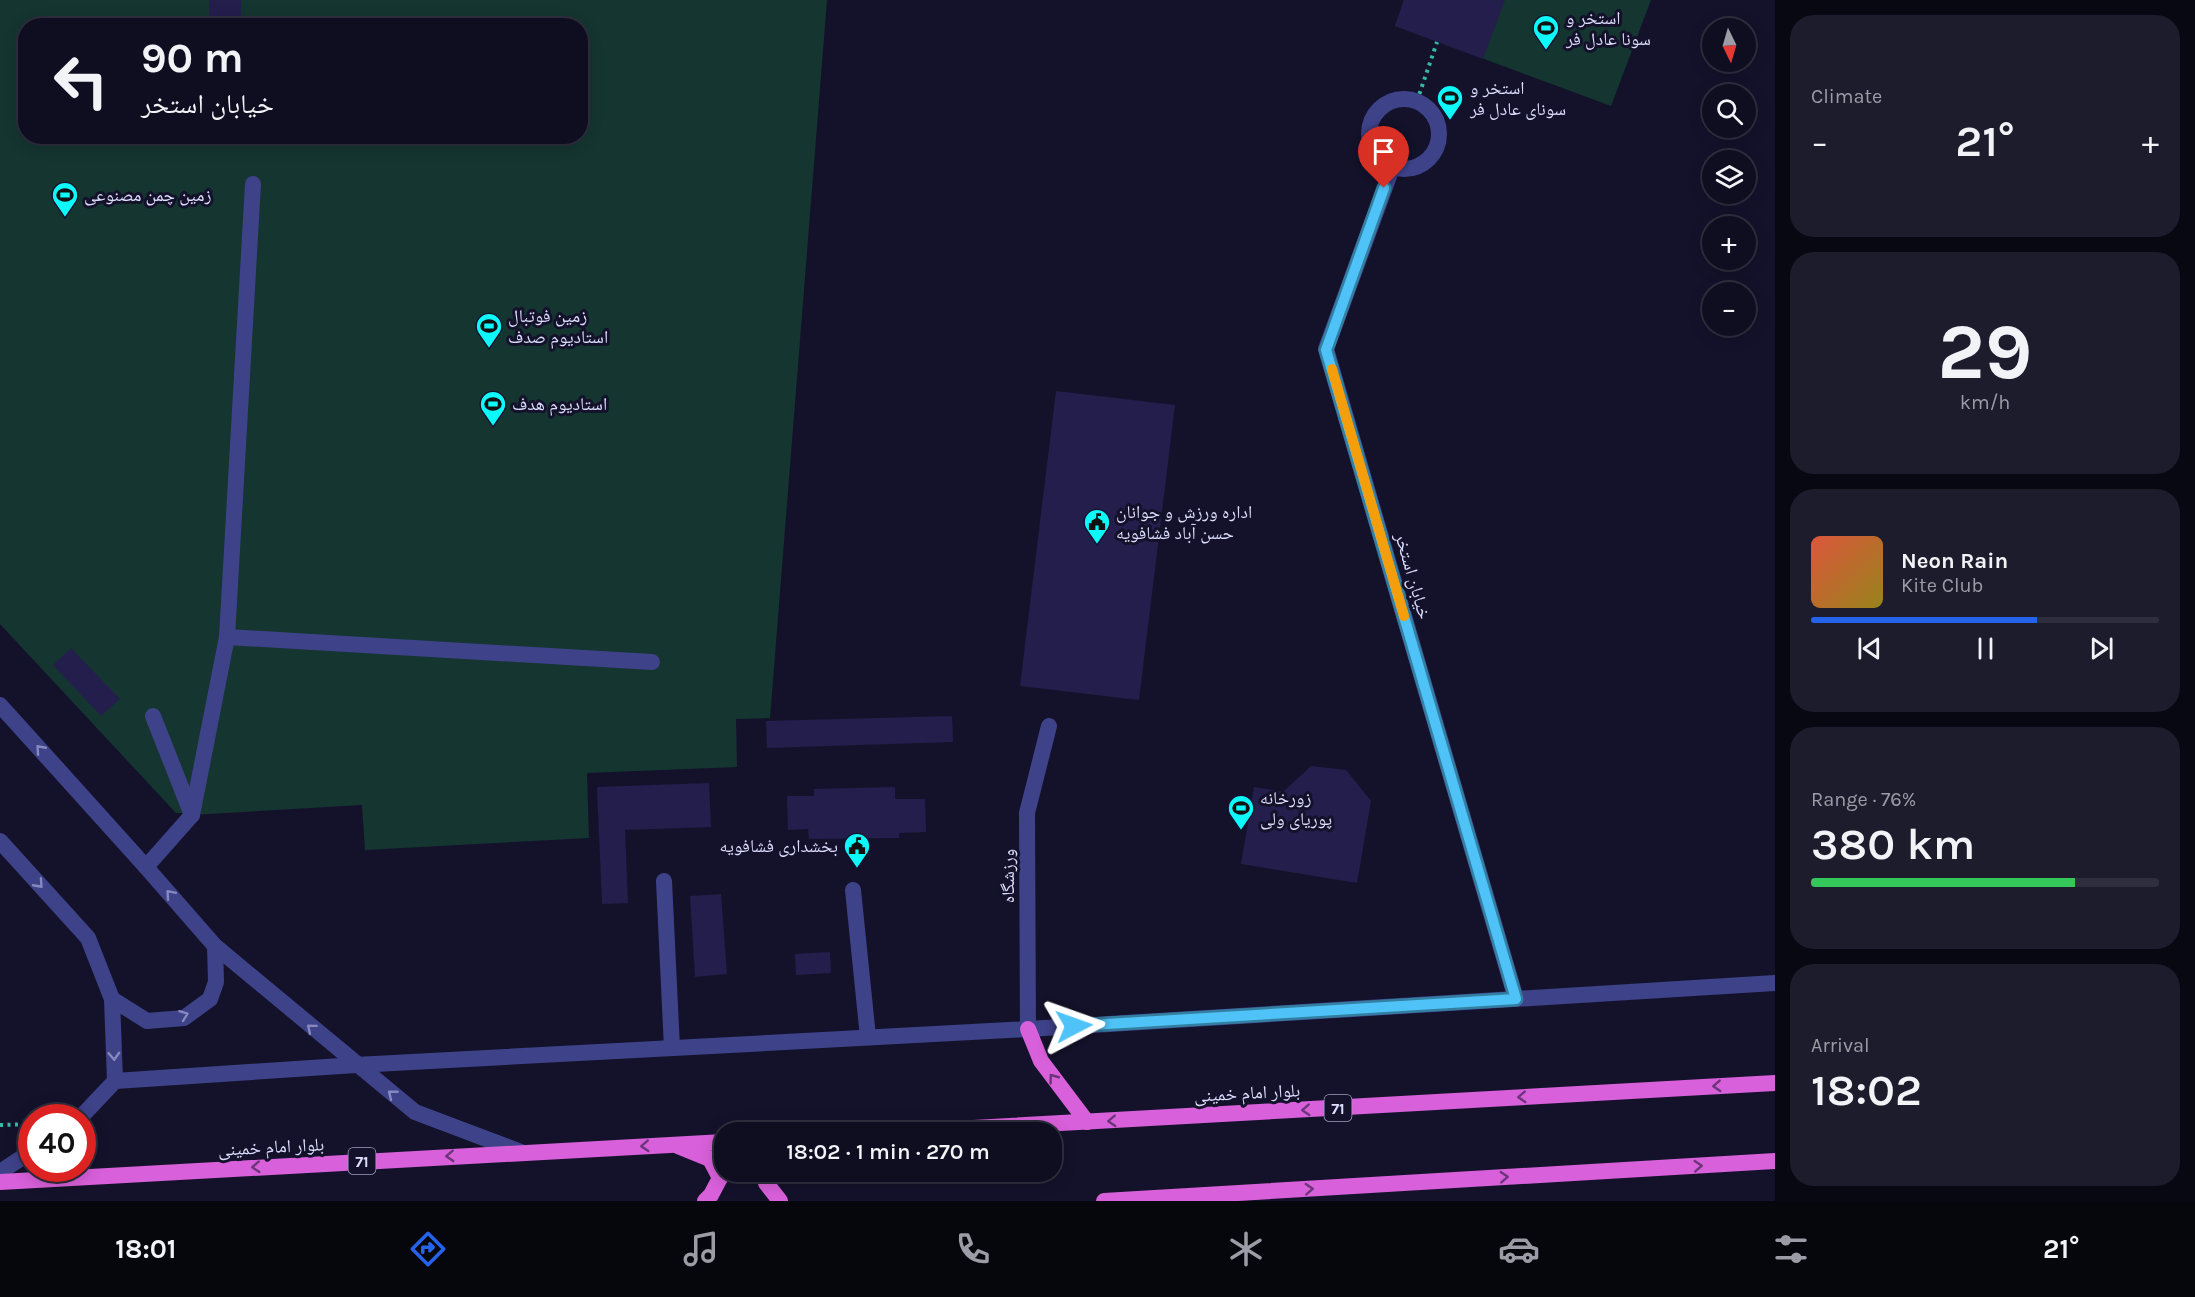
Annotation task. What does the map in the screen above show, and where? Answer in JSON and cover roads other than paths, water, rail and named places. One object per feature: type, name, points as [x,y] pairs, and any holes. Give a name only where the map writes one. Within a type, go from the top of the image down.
[{"type":"highway","points":[[1028,1029],[1041,1061],[1087,1122]]},
{"type":"highway","name":"بلوار امام خمینی","points":[[1062,1123],[1775,1083]]},
{"type":"highway","name":"بلوار امام خمینی","points":[[0,1182],[714,1142]]},
{"type":"highway","points":[[674,1144],[710,1159],[720,1178],[705,1201]]},
{"type":"highway","points":[[1104,1201],[1775,1161]]},
{"type":"highway","points":[[766,1182],[780,1201]]},
{"type":"street","points":[[1400,99],[1417,101],[1431,112],[1437,122],[1439,138],[1436,150],[1423,165],[1404,170],[1392,168],[1377,158],[1372,151],[1368,132],[1370,122],[1380,108],[1389,102],[1400,99]]},
{"type":"street","name":"خیابان استخر","points":[[1392,168],[1326,350],[1516,999]]},
{"type":"street","points":[[146,867],[192,815],[227,637],[253,184]]},
{"type":"street","points":[[227,637],[652,662]]},
{"type":"street","points":[[0,705],[215,946],[415,1112],[521,1152]]},
{"type":"street","points":[[153,716],[192,815]]},
{"type":"street","name":"ورزشگاه","points":[[1028,1029],[1027,813],[1049,726]]},
{"type":"street","points":[[0,841],[88,938],[112,999],[116,1081]]},
{"type":"street","points":[[664,881],[672,1048]]},
{"type":"street","points":[[853,890],[868,1037]]},
{"type":"street","points":[[112,999],[147,1021],[184,1018],[210,999],[216,982],[215,946]]},
{"type":"street","points":[[94,1104],[116,1081],[356,1065],[1028,1029],[1775,983]]},
{"type":"street","points":[[0,1172],[18,1160]]},
{"type":"place","name":"استخر و سونا عادل فر","points":[[1546,51]]},
{"type":"place","name":"استخر و سونای عادل فر","points":[[1450,121]]},
{"type":"place","name":"زمین چمن مصنوعی","points":[[65,218]]},
{"type":"place","name":"زمین فوتبال استادیوم صدف","points":[[489,349]]},
{"type":"place","name":"استادیوم هدف","points":[[493,427]]},
{"type":"place","name":"اداره ورزش و جوانان حسن آباد فشافویه","points":[[1097,545]]},
{"type":"place","name":"زورخانه پوریای ولی","points":[[1241,831]]},
{"type":"place","name":"بخشداری فشافویه","points":[[857,869]]}]
